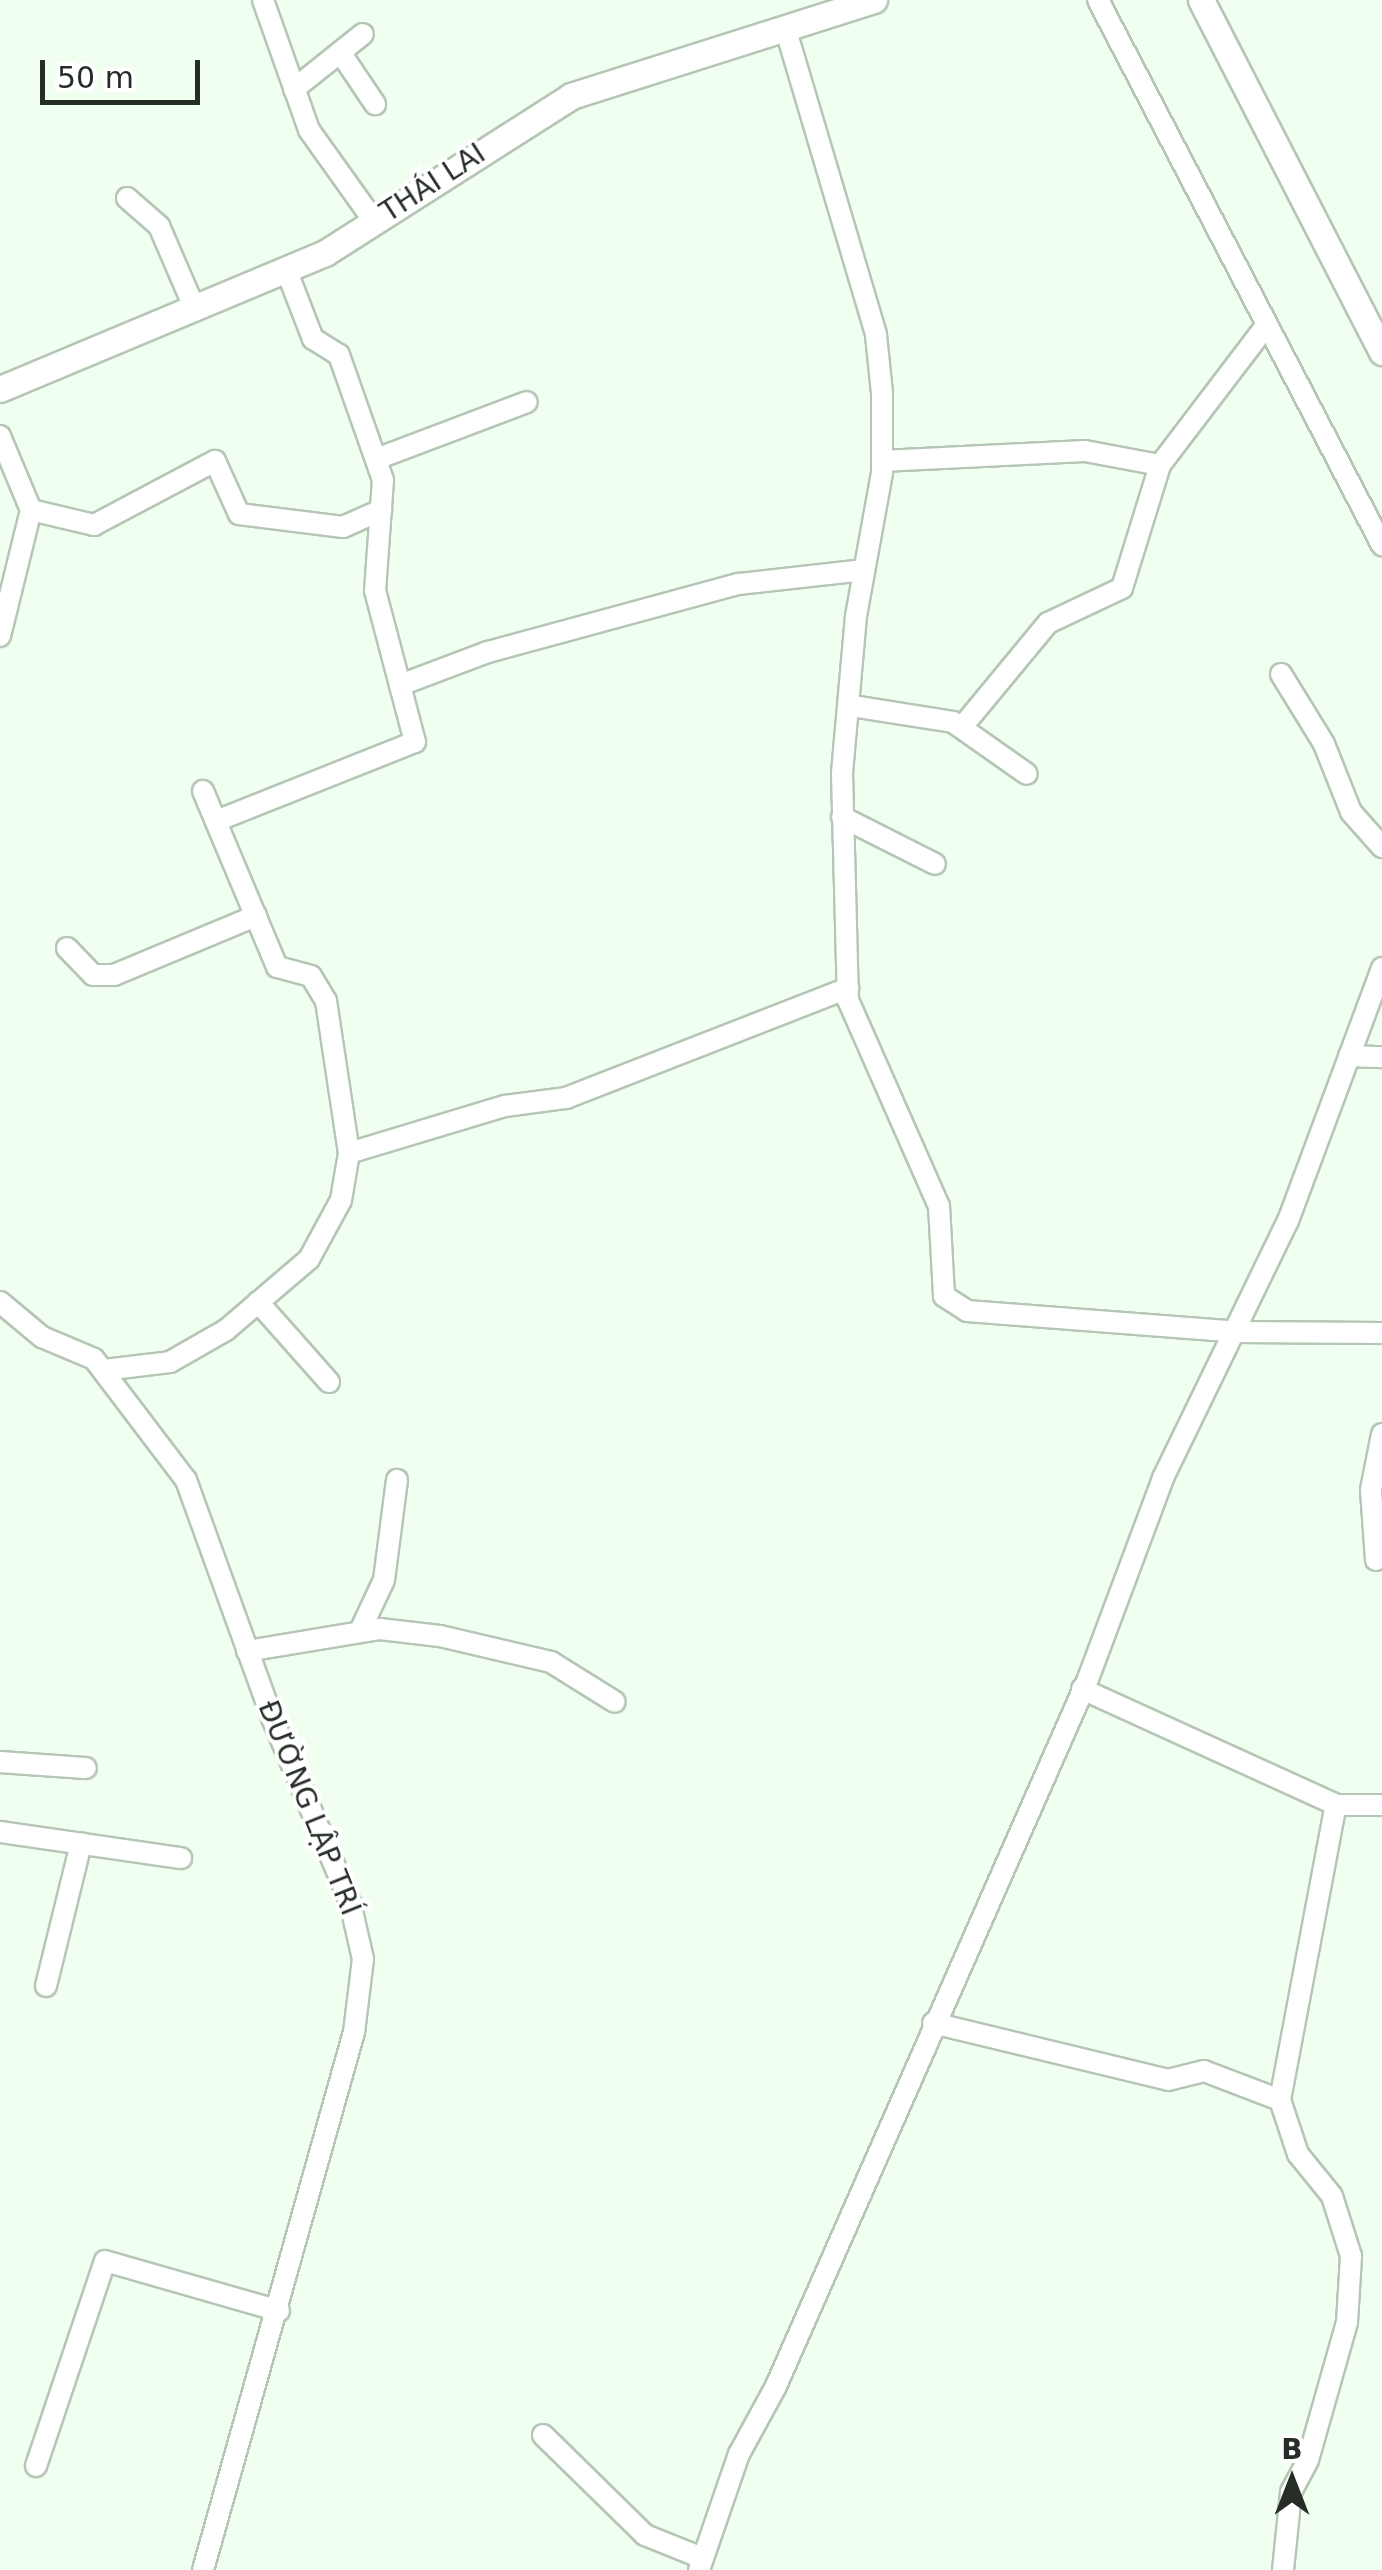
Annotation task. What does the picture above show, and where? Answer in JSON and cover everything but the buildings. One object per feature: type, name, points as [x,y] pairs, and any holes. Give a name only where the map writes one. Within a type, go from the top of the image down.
[{"type":"street","points":[[263,0],[318,145],[374,220]]},
{"type":"street","name":"THÁI LAI","points":[[1,386],[286,269],[374,220],[570,96],[874,0]]},
{"type":"street","points":[[1098,0],[1265,327],[1382,545]]},
{"type":"street","points":[[1201,0],[1382,352]]},
{"type":"street","points":[[784,27],[876,335],[882,461],[863,570],[842,817],[848,988],[939,1206],[944,1296],[951,1307],[1237,1332],[1382,1333]]},
{"type":"street","points":[[294,89],[363,34]]},
{"type":"street","points":[[340,52],[375,104]]},
{"type":"street","points":[[127,198],[159,226],[194,307]]},
{"type":"street","points":[[216,821],[415,742],[375,591],[381,510],[376,459],[340,355],[312,339],[286,269]]},
{"type":"street","points":[[962,727],[1048,623],[1122,588],[1160,466],[1265,327]]},
{"type":"street","points":[[376,459],[527,402]]},
{"type":"street","points":[[0,436],[31,510],[0,636]]},
{"type":"street","points":[[882,461],[1085,451],[1160,466]]},
{"type":"street","points":[[31,510],[94,525],[215,461],[239,514],[343,527],[381,510]]},
{"type":"street","points":[[400,685],[488,652],[739,584],[863,570]]},
{"type":"street","points":[[1282,674],[1324,744],[1351,812],[1382,847]]},
{"type":"street","points":[[852,706],[962,727],[1027,774]]},
{"type":"street","points":[[104,1370],[170,1362],[258,1302],[309,1259],[341,1200],[349,1154],[326,1000],[311,976],[277,967],[203,791]]},
{"type":"street","points":[[842,817],[935,864]]},
{"type":"street","points":[[67,948],[93,975],[114,975],[256,916]]},
{"type":"street","points":[[544,2435],[645,2535],[700,2564],[739,2454],[776,2386],[1082,1689],[1163,1478],[1237,1332],[1382,968]]},
{"type":"street","points":[[349,1154],[505,1106],[566,1098],[848,988]]},
{"type":"street","points":[[1349,1056],[1382,1057]]},
{"type":"street","points":[[258,1302],[330,1382]]},
{"type":"street","name":"ĐƯỜNG LẬP TRÍ","points":[[3,1312],[104,1370],[186,1480],[247,1651],[350,1902],[363,1959],[354,2032],[279,2311],[202,2570]]},
{"type":"street","points":[[1376,1560],[1370,1490],[1382,1434]]},
{"type":"street","points":[[360,1631],[384,1580],[397,1480]]},
{"type":"street","points":[[247,1651],[360,1631],[440,1636],[551,1662],[615,1702]]},
{"type":"street","points":[[1082,1689],[1336,1805],[1382,1805]]},
{"type":"street","points":[[0,1762],[86,1768]]},
{"type":"street","points":[[1283,2570],[1291,2492],[1308,2460],[1348,2322],[1351,2256],[1332,2196],[1298,2154],[1280,2100],[1336,1805]]},
{"type":"street","points":[[0,1832],[181,1858]]},
{"type":"street","points":[[46,1986],[82,1844]]},
{"type":"street","points":[[934,2022],[1153,2077],[1204,2071],[1280,2100]]},
{"type":"street","points":[[36,2466],[105,2262],[279,2311]]}]
